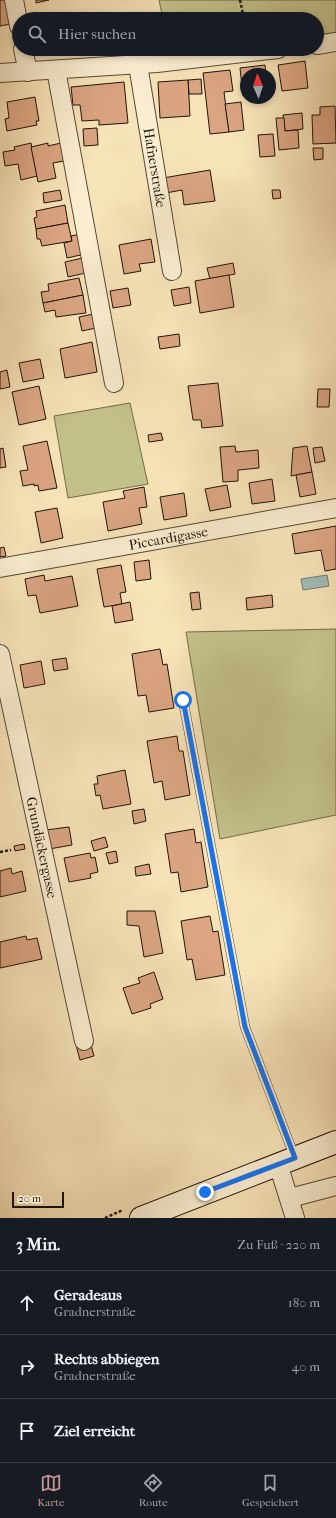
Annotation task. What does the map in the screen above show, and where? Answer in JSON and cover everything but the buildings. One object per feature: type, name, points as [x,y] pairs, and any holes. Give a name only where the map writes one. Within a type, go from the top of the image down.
[{"type":"main road","points":[[141,1218],[336,1142]]},
{"type":"street","points":[[14,0],[16,12]]},
{"type":"street","points":[[324,43],[336,42]]},
{"type":"street","points":[[25,56],[28,72]]},
{"type":"street","points":[[0,74],[138,65],[217,56]]},
{"type":"street","name":"Hafnerstraße","points":[[138,65],[172,271]]},
{"type":"street","points":[[56,70],[114,383]]},
{"type":"street","name":"Piccardigasse","points":[[0,568],[336,508]]},
{"type":"street","name":"Grundäckergasse","points":[[0,654],[84,1041]]},
{"type":"street","points":[[287,1161],[290,1198],[295,1218]]},
{"type":"street","points":[[290,1198],[336,1186]]},
{"type":"lane","points":[[183,700],[245,1027],[287,1161]]},
{"type":"path","points":[[240,0],[243,12]]},
{"type":"path","points":[[0,852],[11,850]]},
{"type":"shaded area","points":[[159,0],[336,0],[336,33],[324,34],[324,12],[162,12]]},
{"type":"shaded area","points":[[130,403],[148,484],[68,498],[54,416]]},
{"type":"shaded area","points":[[336,629],[336,815],[220,839],[186,632]]},
{"type":"water","points":[[327,575],[329,586],[303,590],[301,579]]},
{"type":"route","points":[[183,700],[245,1027],[295,1158],[205,1192]]}]
